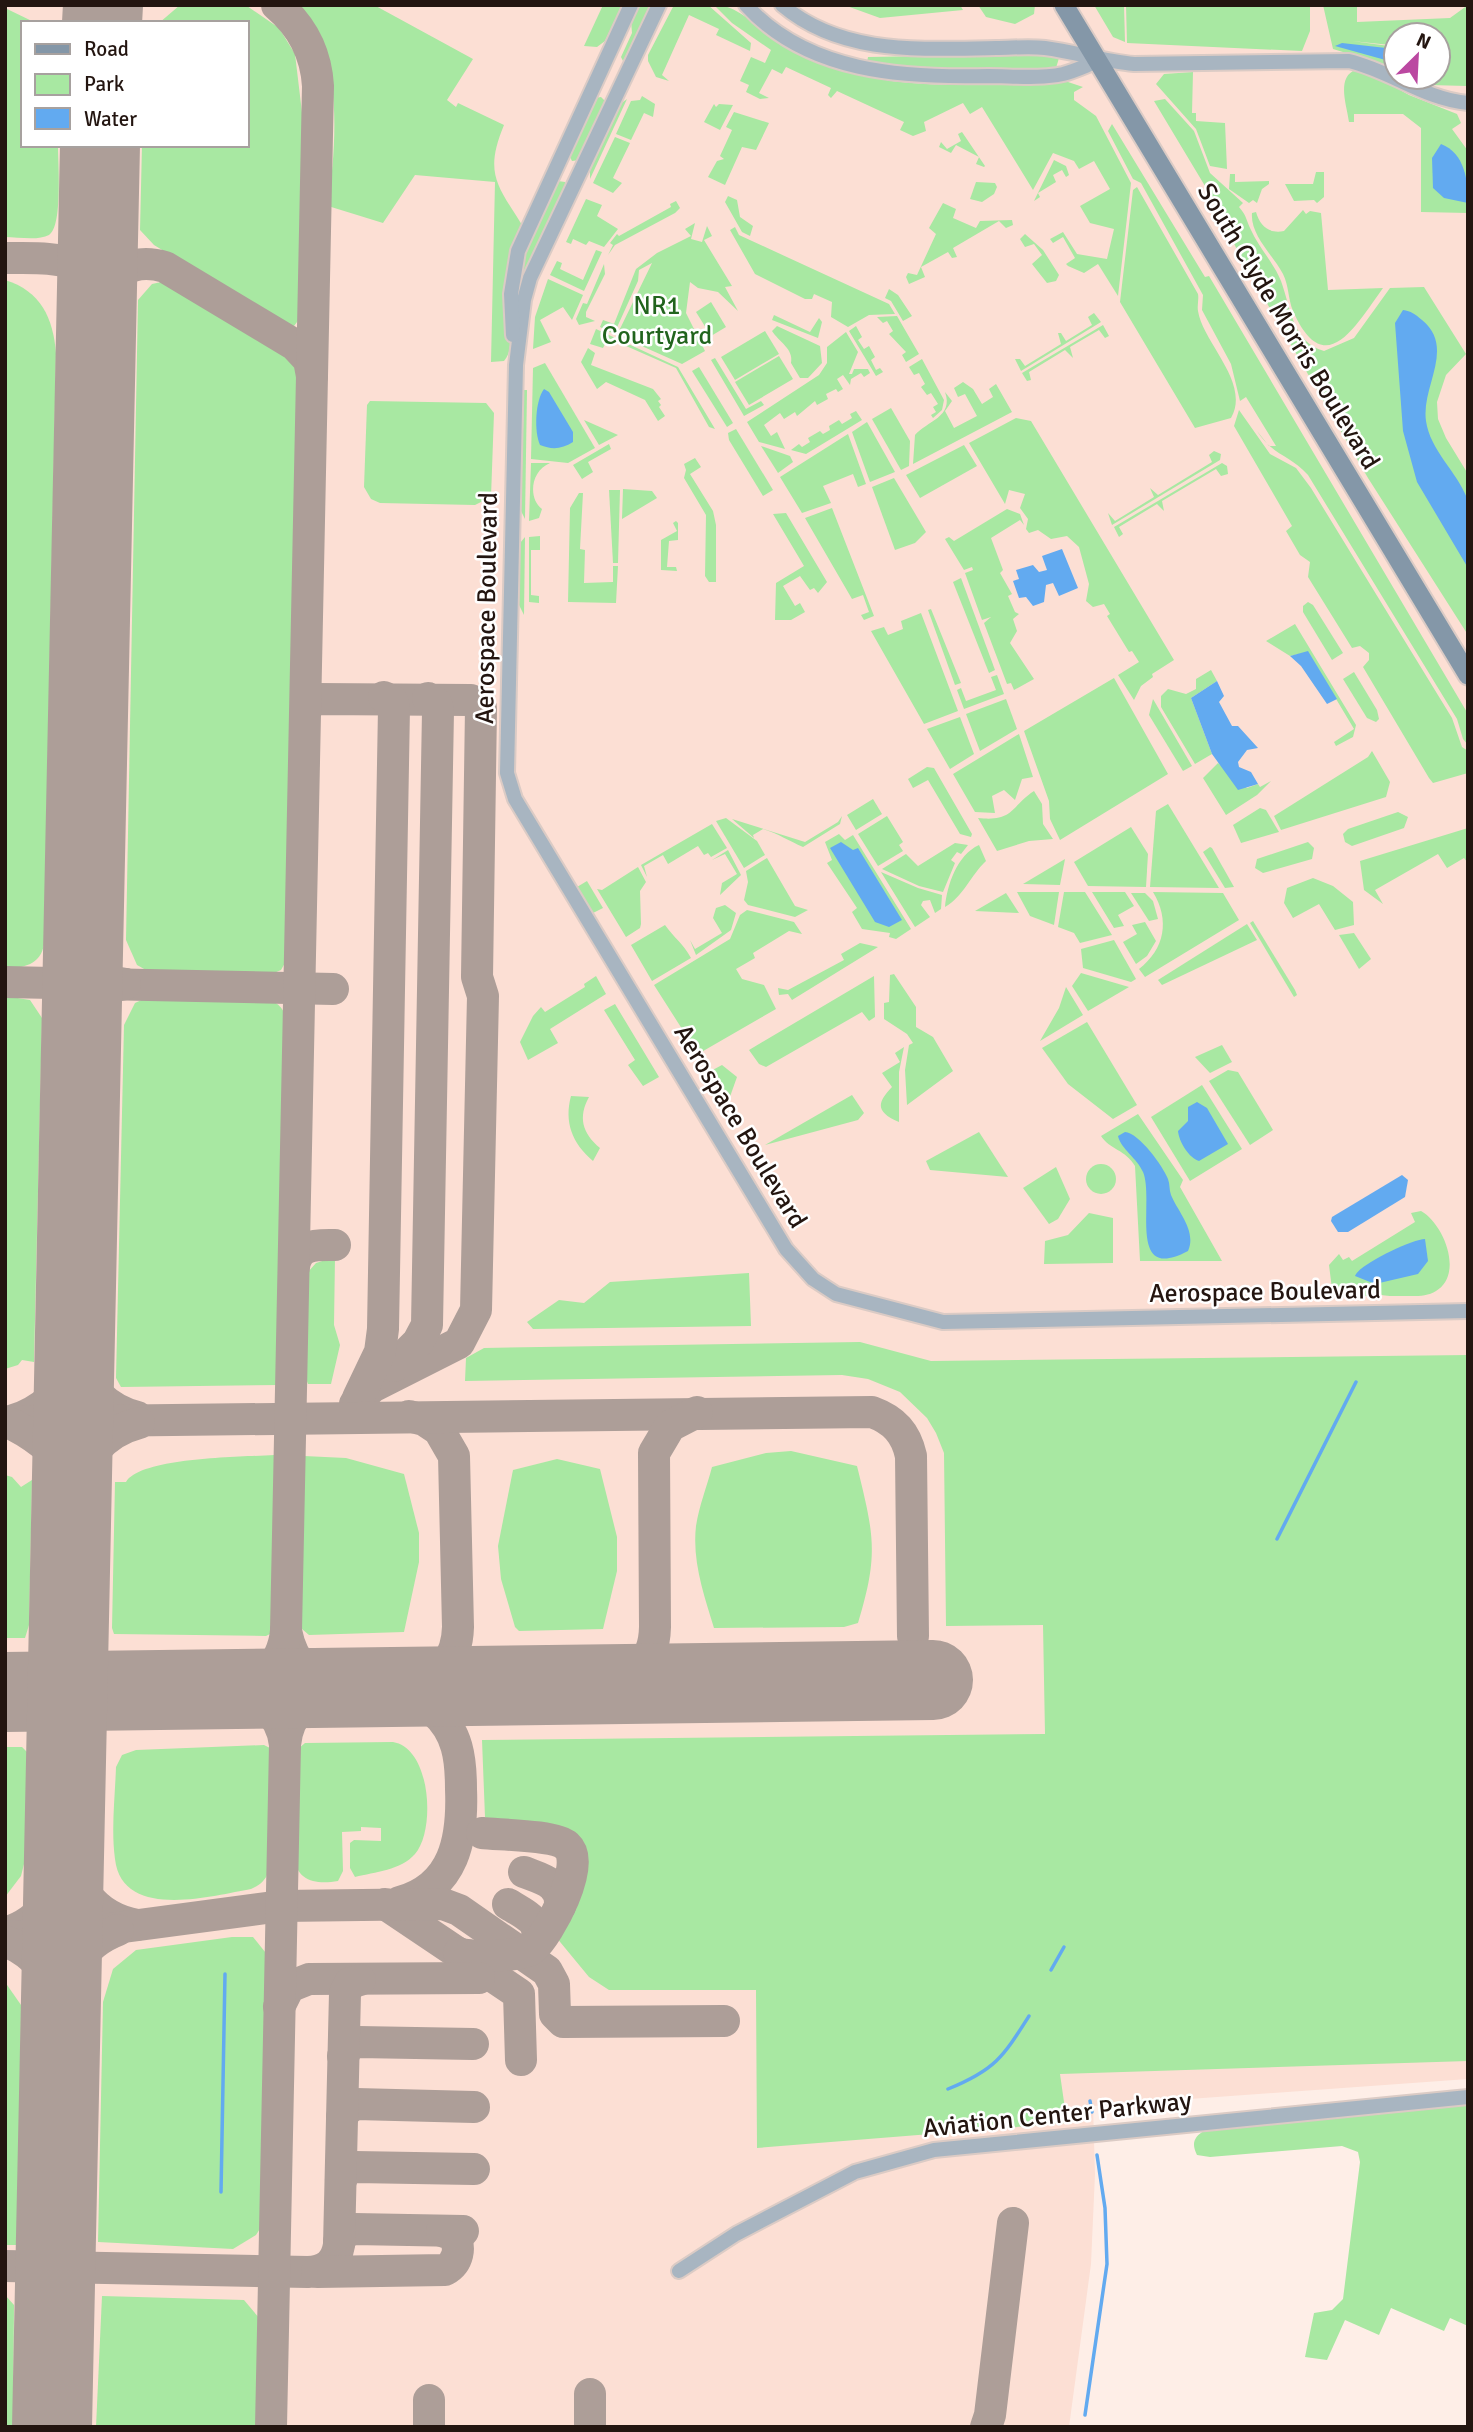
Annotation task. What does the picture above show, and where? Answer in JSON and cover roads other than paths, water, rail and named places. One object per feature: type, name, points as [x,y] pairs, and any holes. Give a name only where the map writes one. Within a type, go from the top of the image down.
[{"type":"main road","name":"South Clyde Morris Boulevard","points":[[1064,5],[1468,675]]},
{"type":"street","name":"Aerospace Boulevard","points":[[516,365],[511,315],[513,272],[518,251],[631,5]]},
{"type":"street","name":"Aerospace Boulevard","points":[[659,5],[530,278],[524,300],[516,365],[509,785],[799,1265],[816,1282],[836,1294],[943,1322],[1468,1311]]},
{"type":"street","points":[[746,5],[757,17],[798,44],[837,61],[884,74],[927,78],[1062,75],[1099,61]]},
{"type":"street","points":[[782,5],[806,23],[839,38],[885,47],[1044,48],[1099,61],[1134,64],[1349,61],[1371,66],[1432,96],[1468,103]]},
{"type":"street","points":[[556,165],[578,176]]},
{"type":"street","name":"Aviation Center Parkway","points":[[679,2271],[736,2234],[855,2172],[934,2150],[1468,2098]]},
{"type":"water","points":[[1342,43],[1382,48],[1382,59],[1335,46]]},
{"type":"water","points":[[1441,144],[1455,154],[1464,169],[1468,203],[1444,198],[1433,188],[1432,158]]},
{"type":"water","points":[[1403,310],[1422,320],[1432,331],[1436,343],[1437,355],[1428,394],[1426,421],[1433,442],[1463,488],[1469,505],[1468,568],[1417,482],[1403,431],[1395,323]]},
{"type":"water","points":[[544,389],[549,392],[573,432],[573,442],[565,446],[553,448],[540,445],[536,417]]},
{"type":"water","points":[[1062,549],[1078,588],[1059,596],[1053,583],[1046,585],[1044,602],[1033,606],[1026,597],[1019,598],[1013,581],[1019,579],[1016,570],[1033,565],[1039,572],[1047,570],[1042,556]]},
{"type":"water","points":[[1308,651],[1337,699],[1327,704],[1301,666],[1290,656]]},
{"type":"water","points":[[1217,681],[1224,696],[1219,702],[1232,726],[1238,726],[1258,748],[1247,750],[1238,762],[1239,767],[1251,772],[1258,784],[1238,790],[1212,754],[1191,698]]},
{"type":"water","points":[[841,842],[853,850],[858,848],[902,920],[889,927],[875,922],[830,848]]},
{"type":"water","points":[[1197,1102],[1207,1108],[1228,1144],[1199,1161],[1185,1149],[1178,1131],[1188,1121],[1188,1107]]},
{"type":"water","points":[[1125,1132],[1143,1144],[1165,1173],[1171,1195],[1186,1222],[1190,1236],[1188,1251],[1169,1258],[1156,1257],[1150,1248],[1147,1234],[1146,1185],[1143,1172],[1118,1136]]},
{"type":"water","points":[[1402,1175],[1408,1180],[1405,1197],[1348,1232],[1338,1232],[1331,1221],[1332,1217]]},
{"type":"water","points":[[1425,1239],[1428,1261],[1418,1274],[1375,1284],[1355,1276],[1358,1271],[1386,1253]]},
{"type":"waterway","points":[[1277,1539],[1356,1382]]},
{"type":"waterway","points":[[1051,1970],[1064,1947]]},
{"type":"waterway","points":[[221,2192],[225,1974]]},
{"type":"waterway","points":[[948,2089],[977,2075],[996,2061],[1029,2016]]},
{"type":"waterway","points":[[1090,2101],[1092,2112]]},
{"type":"waterway","points":[[1085,2415],[1107,2264],[1105,2208],[1097,2155]]},
{"type":"park label","name":"NR1 Courtyard","points":[[657,320]]}]
